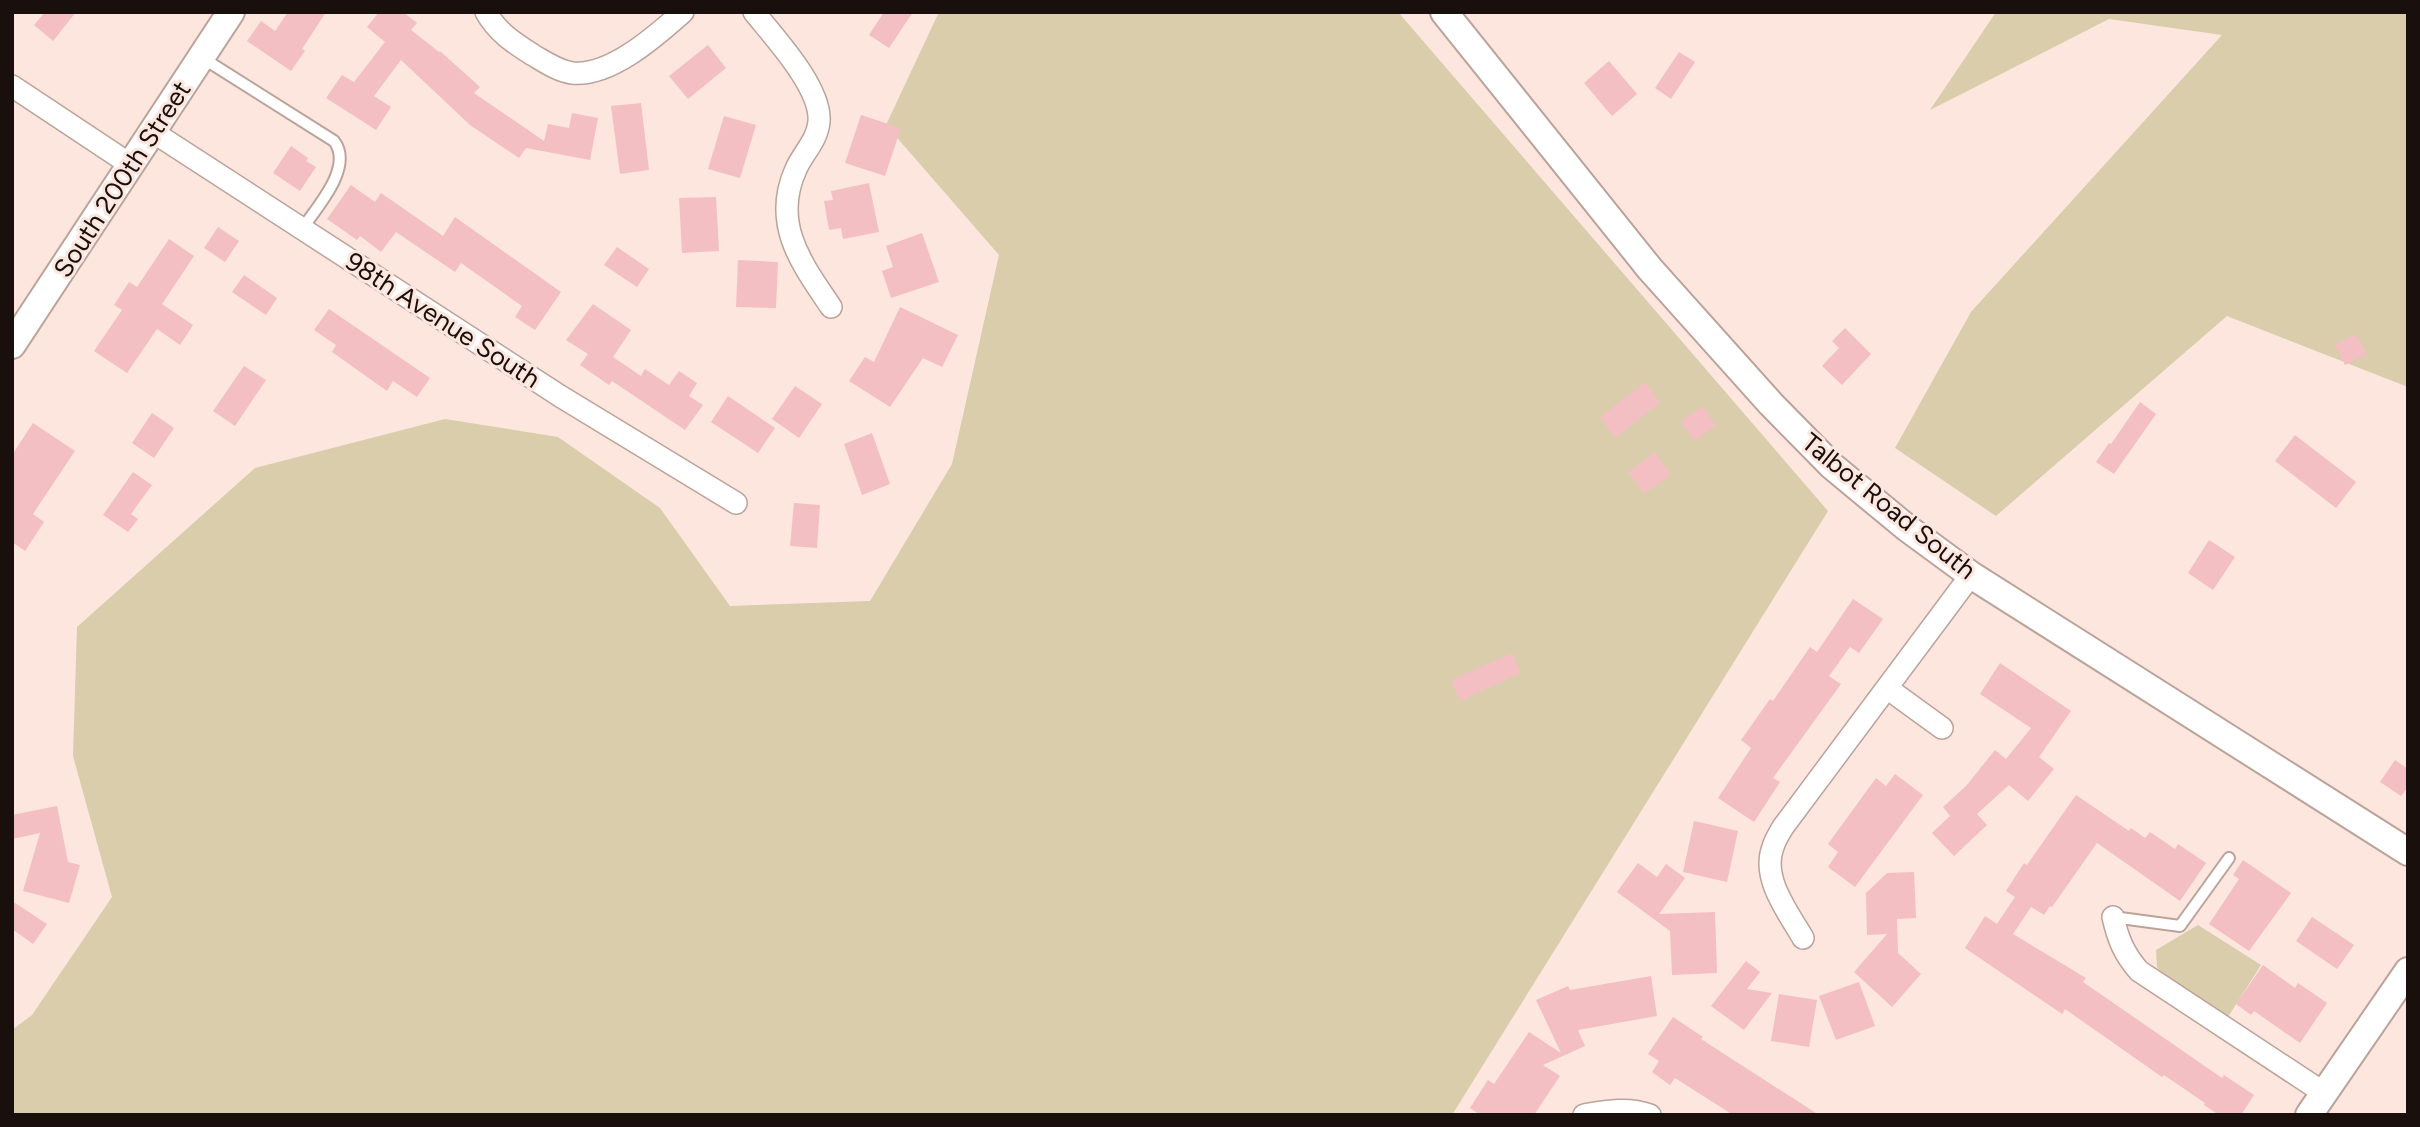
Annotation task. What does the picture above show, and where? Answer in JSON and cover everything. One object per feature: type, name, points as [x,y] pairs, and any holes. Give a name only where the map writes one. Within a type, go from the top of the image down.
[{"type":"street","name":"South 200th Street","points":[[12,345],[231,12]]},
{"type":"street","points":[[486,12],[493,24],[512,42],[556,68],[572,73],[594,71],[619,61],[683,12]]},
{"type":"street","points":[[754,12],[801,71],[813,95],[819,120],[813,144],[799,162],[788,187],[788,223],[797,257],[831,307]]},
{"type":"street","name":"Talbot Road South","points":[[1444,12],[1650,269],[1771,404],[1832,466],[1907,528],[1971,575],[2408,852]]},
{"type":"street","points":[[12,86],[131,165]]},
{"type":"street","name":"98th Avenue South","points":[[153,132],[560,396],[736,503]]},
{"type":"street","points":[[1803,938],[1779,895],[1770,871],[1772,849],[1783,827],[1971,575]]},
{"type":"street","points":[[1886,688],[1942,728]]},
{"type":"street","points":[[2113,916],[2118,941],[2138,971],[2316,1104],[2408,971]]},
{"type":"street","points":[[1584,1115],[1636,1110],[1650,1115]]},
{"type":"lane","points":[[201,57],[334,141],[339,148],[340,165],[333,181],[302,229]]},
{"type":"lane","points":[[2113,916],[2180,926],[2229,858]]},
{"type":"shaded area","points":[[939,12],[1398,12],[1828,511],[1452,1115],[12,1115],[12,1030],[32,1015],[112,897],[73,756],[77,627],[255,468],[445,419],[558,437],[660,508],[730,606],[870,601],[952,464],[999,255],[886,125]]},
{"type":"shaded area","points":[[1996,12],[2408,12],[2408,387],[2227,316],[1996,516],[1895,448],[1971,312],[2222,35],[2109,19],[1930,110]]},
{"type":"shaded area","points":[[2198,925],[2261,965],[2228,1017],[2163,975],[2157,967],[2156,950]]},
{"type":"building","points":[[45,12],[76,12],[53,41],[34,25]]},
{"type":"building","points":[[288,12],[326,12],[291,71],[247,41],[261,21],[275,31]]},
{"type":"building","points":[[379,12],[403,12],[417,23],[411,30],[440,51],[480,87],[474,93],[544,141],[548,124],[569,128],[572,113],[598,118],[590,160],[526,148],[519,158],[470,125],[401,60],[374,96],[391,107],[376,130],[326,98],[342,75],[354,82],[385,42],[367,27]]},
{"type":"building","points":[[884,12],[913,12],[889,48],[869,35]]},
{"type":"building","points":[[708,45],[726,68],[688,99],[669,76]]},
{"type":"building","points":[[1679,52],[1695,62],[1671,99],[1655,88]]},
{"type":"building","points":[[1609,61],[1637,94],[1612,116],[1584,83]]},
{"type":"building","points":[[641,103],[649,170],[620,174],[611,106]]},
{"type":"building","points":[[861,115],[901,128],[885,176],[845,163]]},
{"type":"building","points":[[724,116],[756,125],[740,178],[708,169]]},
{"type":"building","points":[[291,146],[316,167],[300,191],[273,173]]},
{"type":"building","points":[[869,183],[879,232],[843,239],[841,228],[829,230],[824,201],[833,200],[831,191]]},
{"type":"building","points":[[351,185],[375,202],[381,193],[443,236],[455,217],[561,292],[535,330],[515,317],[522,306],[461,263],[455,272],[396,232],[381,252],[360,236],[357,240],[327,219]]},
{"type":"building","points":[[716,197],[719,251],[682,253],[679,198]]},
{"type":"building","points":[[218,227],[239,241],[225,262],[204,248]]},
{"type":"building","points":[[922,233],[939,282],[891,298],[882,271],[893,267],[886,246]]},
{"type":"building","points":[[169,239],[194,256],[162,304],[193,325],[180,345],[157,329],[127,373],[94,351],[122,310],[114,305],[129,282],[137,287]]},
{"type":"building","points":[[617,247],[649,269],[637,287],[604,265]]},
{"type":"building","points":[[738,260],[778,262],[776,308],[736,307]]},
{"type":"building","points":[[244,275],[277,298],[266,315],[232,292]]},
{"type":"building","points":[[593,304],[631,330],[613,357],[641,376],[645,369],[669,385],[679,371],[697,383],[689,396],[703,405],[685,430],[612,381],[609,385],[580,365],[588,354],[566,340]]},
{"type":"building","points":[[900,307],[958,335],[942,367],[923,358],[890,407],[849,381],[865,357],[874,362]]},
{"type":"building","points":[[329,309],[430,378],[417,397],[393,381],[387,391],[332,352],[336,345],[314,330]]},
{"type":"building","points":[[1845,328],[1871,354],[1842,385],[1822,366],[1839,348],[1832,341]]},
{"type":"building","points":[[2356,334],[2367,354],[2345,365],[2335,345]]},
{"type":"building","points":[[244,366],[266,380],[235,426],[213,411]]},
{"type":"building","points":[[1645,382],[1660,403],[1615,438],[1600,417]]},
{"type":"building","points":[[795,386],[822,404],[799,438],[772,419]]},
{"type":"building","points":[[728,396],[775,428],[758,453],[711,422]]},
{"type":"building","points":[[2140,402],[2156,414],[2114,474],[2096,462]]},
{"type":"building","points":[[1703,406],[1716,426],[1694,441],[1681,421]]},
{"type":"building","points":[[152,413],[174,428],[154,458],[132,443]]},
{"type":"building","points":[[33,423],[75,451],[33,514],[44,522],[25,551],[12,542],[12,455]]},
{"type":"building","points":[[872,433],[890,484],[862,495],[844,444]]},
{"type":"building","points":[[2295,435],[2356,482],[2336,508],[2275,461]]},
{"type":"building","points":[[1655,452],[1671,475],[1644,494],[1628,472]]},
{"type":"building","points":[[133,472],[152,485],[131,514],[138,519],[128,532],[103,515]]},
{"type":"building","points":[[794,503],[820,505],[817,548],[790,546]]},
{"type":"building","points":[[2209,540],[2235,557],[2213,590],[2188,573]]},
{"type":"building","points":[[1853,599],[1883,619],[1859,653],[1850,647],[1829,676],[1841,684],[1773,778],[1780,782],[1754,822],[1718,798],[1751,748],[1741,740],[1770,699],[1773,701],[1810,647],[1817,652]]},
{"type":"building","points":[[1512,653],[1521,673],[1460,701],[1451,680]]},
{"type":"building","points":[[2000,663],[2071,711],[2039,757],[2054,769],[2028,801],[2009,785],[1977,814],[1987,825],[1954,856],[1932,833],[1950,816],[1943,807],[1966,786],[1995,750],[2006,759],[2031,728],[1980,694]]},
{"type":"building","points":[[2395,760],[2408,769],[2408,787],[2401,796],[2380,782]]},
{"type":"building","points":[[1895,774],[1923,795],[1855,887],[1828,867],[1838,852],[1828,844],[1876,778],[1886,786]]},
{"type":"building","points":[[2076,795],[2129,831],[2131,828],[2145,838],[2150,832],[2175,849],[2178,844],[2206,863],[2180,901],[2097,843],[2052,907],[2050,906],[2044,915],[2031,907],[2013,934],[2086,978],[2083,982],[2222,1078],[2224,1075],[2254,1095],[2241,1115],[2219,1115],[2065,1009],[2062,1014],[1965,948],[1985,916],[1997,924],[2015,897],[2006,891]]},
{"type":"building","points":[[57,806],[68,862],[80,865],[69,903],[23,891],[40,833],[12,839],[12,815]]},
{"type":"building","points":[[1694,821],[1738,831],[1727,882],[1683,872]]},
{"type":"building","points":[[2243,860],[2291,893],[2249,951],[2209,924],[2239,879],[2233,875]]},
{"type":"building","points":[[1638,863],[1657,877],[1666,864],[1685,878],[1659,914],[1715,912],[1717,973],[1672,975],[1670,931],[1617,892]]},
{"type":"building","points":[[1914,872],[1916,918],[1897,919],[1898,953],[1921,974],[1892,1007],[1854,972],[1887,934],[1867,935],[1866,893],[1887,873]]},
{"type":"building","points":[[12,901],[47,924],[33,944],[12,929]]},
{"type":"building","points":[[2312,917],[2354,945],[2337,969],[2296,941]]},
{"type":"building","points":[[1746,961],[1760,972],[1747,989],[1772,993],[1744,1030],[1711,1006]]},
{"type":"building","points":[[2263,965],[2295,988],[2298,983],[2327,1003],[2300,1043],[2254,1011],[2251,1015],[2236,1004]]},
{"type":"building","points":[[1651,976],[1657,1016],[1578,1030],[1585,1046],[1543,1065],[1560,1076],[1534,1115],[1480,1115],[1470,1108],[1488,1080],[1494,1084],[1529,1032],[1561,1053],[1536,1000],[1568,986],[1570,990]]},
{"type":"building","points":[[1859,982],[1875,1026],[1836,1040],[1819,996]]},
{"type":"building","points":[[1779,994],[1817,1000],[1809,1047],[1771,1041]]},
{"type":"building","points":[[1673,1017],[1703,1037],[1701,1039],[1819,1115],[1733,1115],[1675,1078],[1670,1085],[1652,1072],[1659,1061],[1648,1054]]}]
